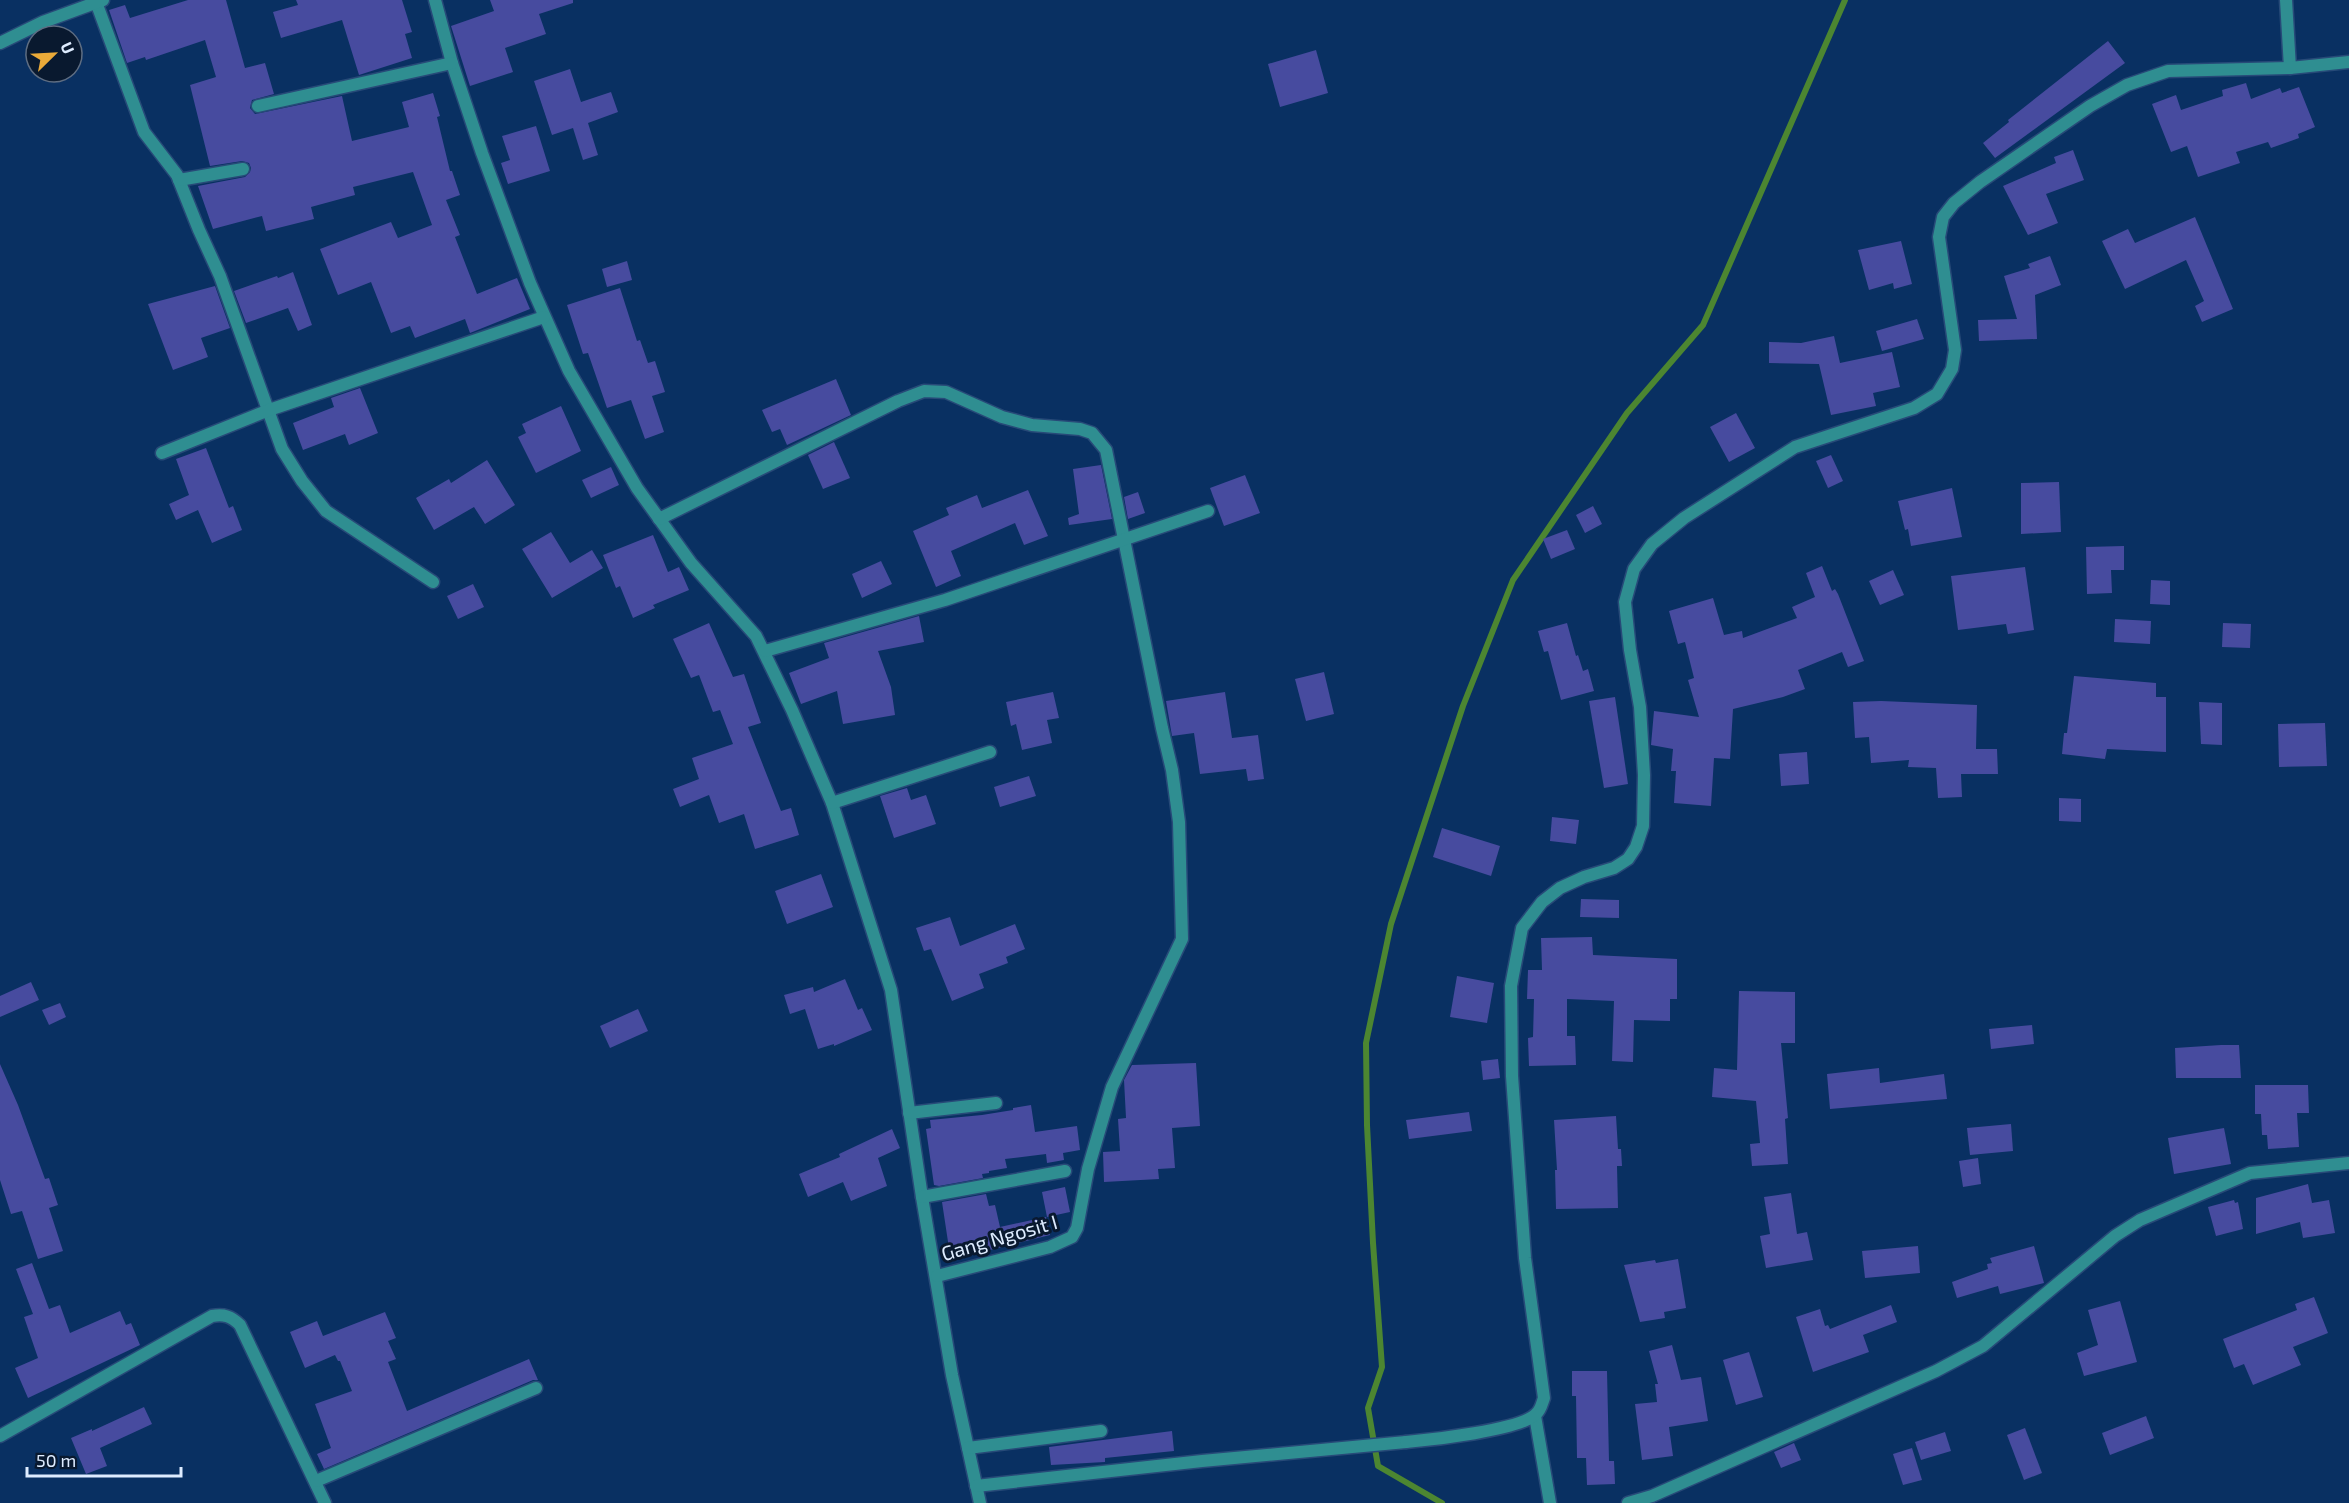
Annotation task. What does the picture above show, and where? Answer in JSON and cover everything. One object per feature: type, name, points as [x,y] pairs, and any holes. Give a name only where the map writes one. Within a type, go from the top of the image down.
[{"type":"street","points":[[435,0],[452,63],[482,153],[544,317],[569,371],[637,488],[691,563],[756,636],[765,651],[832,803],[891,990],[952,1375],[980,1503]]},
{"type":"street","points":[[2286,0],[2290,68]]},
{"type":"street","points":[[0,43],[43,22],[100,1],[144,132],[179,180],[220,276],[282,449],[302,481],[326,511],[433,582]]},
{"type":"street","points":[[976,1486],[1202,1461],[1364,1448],[1486,1431],[1535,1416],[1544,1398],[1526,1258],[1520,1187],[1512,1067],[1511,986],[1522,928],[1542,902],[1560,888],[1584,877],[1614,868],[1628,859],[1636,847],[1643,826],[1644,775],[1640,707],[1630,650],[1625,602],[1634,569],[1652,544],[1684,518],[1795,447],[1914,408],[1937,394],[1952,369],[1955,350],[1939,237],[1943,217],[1954,203],[1980,182],[2090,106],[2127,86],[2168,72],[2290,68],[2349,62]]},
{"type":"street","points":[[258,106],[452,63]]},
{"type":"street","points":[[179,180],[243,169]]},
{"type":"street","points":[[162,453],[269,410],[544,317]]},
{"type":"street","points":[[659,519],[898,401],[924,391],[935,391],[959,396],[1002,417],[1032,425],[1080,429],[1092,433],[1106,450],[1125,539]]},
{"type":"street","points":[[765,651],[945,600],[1208,511]]},
{"type":"street","name":"Gang Ngosit I","points":[[937,1276],[1050,1247],[1072,1237],[1077,1228],[1088,1169],[1112,1087],[1182,939],[1179,822],[1172,770],[1125,539]]},
{"type":"street","points":[[832,803],[990,752]]},
{"type":"street","points":[[909,1113],[996,1102]]},
{"type":"street","points":[[1628,1503],[1652,1496],[1926,1376],[1983,1346],[2115,1236],[2140,1220],[2250,1173],[2349,1163]]},
{"type":"street","points":[[922,1197],[1065,1171]]},
{"type":"street","points":[[0,1436],[212,1316],[222,1314],[232,1317],[240,1325],[326,1503]]},
{"type":"street","points":[[316,1481],[536,1388]]},
{"type":"street","points":[[1535,1416],[1550,1503]]},
{"type":"street","points":[[968,1448],[1101,1431]]},
{"type":"building","points":[[188,0],[226,0],[245,68],[265,63],[274,94],[252,100],[250,108],[255,114],[342,96],[352,141],[409,127],[402,102],[433,93],[440,116],[437,117],[450,171],[452,171],[460,195],[446,200],[460,235],[455,237],[477,294],[517,278],[530,309],[470,333],[465,319],[415,338],[410,326],[391,333],[371,282],[338,295],[320,249],[391,222],[398,238],[432,225],[413,172],[353,187],[355,195],[311,207],[314,219],[266,231],[262,216],[213,229],[198,186],[245,177],[251,168],[249,163],[242,161],[210,166],[190,85],[216,77],[205,40],[146,60],[145,57],[127,63],[109,10],[125,5],[130,18]]},
{"type":"building","points":[[296,0],[402,0],[412,32],[405,34],[412,58],[359,75],[342,20],[281,38],[273,12],[298,5]]},
{"type":"building","points":[[490,0],[573,0],[573,3],[539,14],[546,34],[505,48],[513,72],[470,86],[451,26],[494,11]]},
{"type":"building","points":[[2108,41],[2125,63],[1995,158],[1983,143],[2009,122],[2008,120]]},
{"type":"building","points":[[1316,50],[1328,93],[1280,107],[1268,64]]},
{"type":"building","points":[[570,69],[581,102],[611,92],[618,112],[588,123],[598,155],[583,160],[573,128],[552,135],[534,81]]},
{"type":"building","points":[[2246,83],[2251,99],[2280,88],[2282,93],[2299,87],[2315,127],[2298,134],[2299,138],[2271,148],[2268,142],[2236,152],[2240,163],[2198,177],[2187,146],[2171,152],[2152,104],[2176,95],[2181,110],[2223,96],[2222,90]]},
{"type":"building","points":[[536,126],[550,171],[508,184],[501,163],[510,160],[502,136]]},
{"type":"building","points":[[2073,150],[2084,180],[2046,194],[2058,223],[2028,235],[2003,186],[2056,163],[2054,157]]},
{"type":"building","points":[[2195,217],[2233,309],[2202,322],[2195,306],[2204,301],[2186,260],[2125,289],[2102,241],[2128,229],[2135,243]]},
{"type":"building","points":[[1901,241],[1912,284],[1894,289],[1893,283],[1869,290],[1858,250]]},
{"type":"building","points":[[2050,256],[2061,285],[2035,295],[2037,339],[1979,341],[1978,320],[2017,319],[2004,276],[2030,268],[2028,264]]},
{"type":"building","points":[[627,261],[632,280],[607,287],[602,269]]},
{"type":"building","points":[[293,272],[312,325],[298,331],[288,308],[246,323],[234,291]]},
{"type":"building","points":[[215,286],[230,328],[201,338],[208,357],[173,370],[148,304]]},
{"type":"building","points":[[620,288],[637,341],[640,340],[648,363],[655,361],[665,392],[652,396],[664,432],[645,439],[631,400],[607,408],[588,353],[583,354],[567,305]]},
{"type":"building","points":[[1917,319],[1924,339],[1882,351],[1876,331]]},
{"type":"building","points":[[1834,336],[1840,363],[1892,352],[1900,387],[1873,393],[1876,406],[1831,415],[1819,364],[1769,363],[1769,342],[1801,343]]},
{"type":"building","points":[[836,379],[851,415],[787,445],[780,429],[772,432],[762,410]]},
{"type":"building","points":[[360,388],[378,433],[349,445],[345,434],[303,450],[293,423],[334,407],[331,398]]},
{"type":"building","points":[[561,406],[581,451],[536,473],[518,437],[526,433],[522,424]]},
{"type":"building","points":[[1736,413],[1755,448],[1729,462],[1710,427]]},
{"type":"building","points":[[834,442],[850,478],[823,489],[808,455]]},
{"type":"building","points":[[206,448],[229,508],[233,506],[242,530],[212,543],[198,510],[176,520],[169,504],[189,495],[176,459]]},
{"type":"building","points":[[1831,455],[1843,481],[1828,488],[1816,461]]},
{"type":"building","points":[[487,460],[515,505],[485,524],[474,507],[434,530],[416,498],[449,479],[451,483]]},
{"type":"building","points":[[1101,465],[1112,519],[1069,525],[1068,518],[1079,514],[1073,469]]},
{"type":"building","points":[[611,467],[619,485],[591,498],[582,480]]},
{"type":"building","points":[[1245,475],[1260,513],[1224,526],[1210,488]]},
{"type":"building","points":[[2059,482],[2061,532],[2021,534],[2021,483]]},
{"type":"building","points":[[1952,488],[1962,537],[1911,546],[1908,529],[1905,530],[1898,501]]},
{"type":"building","points":[[1028,490],[1048,536],[1024,545],[1015,523],[951,551],[961,576],[936,587],[913,531],[949,515],[946,508],[977,495],[982,508]]},
{"type":"building","points":[[1138,492],[1145,513],[1128,519],[1124,497]]},
{"type":"building","points":[[1593,506],[1602,524],[1585,533],[1576,515]]},
{"type":"building","points":[[1567,530],[1575,549],[1551,559],[1543,539]]},
{"type":"building","points":[[551,532],[570,563],[592,550],[603,568],[552,598],[522,549]]},
{"type":"building","points":[[653,535],[668,572],[679,567],[689,590],[653,605],[655,608],[633,618],[620,586],[616,588],[603,555]]},
{"type":"building","points":[[2124,546],[2124,570],[2111,570],[2112,593],[2087,594],[2086,547]]},
{"type":"building","points":[[881,561],[892,584],[862,598],[852,574]]},
{"type":"building","points":[[1822,566],[1832,591],[1835,589],[1838,594],[1864,661],[1848,667],[1842,652],[1798,670],[1805,689],[1783,697],[1733,709],[1730,759],[1714,758],[1711,806],[1674,803],[1676,771],[1671,771],[1673,749],[1651,745],[1654,711],[1699,717],[1688,680],[1694,678],[1685,642],[1678,644],[1669,611],[1713,598],[1724,635],[1742,631],[1743,638],[1797,618],[1792,607],[1815,597],[1806,573]]},
{"type":"building","points":[[2025,567],[2034,630],[2008,634],[2006,624],[1958,630],[1951,576]]},
{"type":"building","points":[[1893,570],[1904,595],[1880,605],[1869,581]]},
{"type":"building","points":[[2151,580],[2170,581],[2170,605],[2150,604]]},
{"type":"building","points":[[473,584],[484,607],[458,619],[447,596]]},
{"type":"building","points":[[919,616],[924,642],[878,651],[891,687],[895,715],[843,724],[837,691],[801,704],[789,673],[829,658],[824,643]]},
{"type":"building","points":[[2115,619],[2151,621],[2150,644],[2114,642]]},
{"type":"building","points":[[709,623],[733,677],[744,674],[761,723],[748,727],[781,811],[791,808],[799,835],[755,849],[744,814],[719,823],[709,795],[680,807],[673,789],[699,779],[692,758],[733,744],[720,710],[713,712],[699,675],[691,678],[673,639]]},
{"type":"building","points":[[1567,623],[1576,656],[1578,655],[1583,671],[1588,669],[1594,691],[1561,700],[1548,651],[1544,652],[1538,631]]},
{"type":"building","points":[[2223,623],[2251,624],[2250,648],[2222,647]]},
{"type":"building","points":[[1324,672],[1334,714],[1306,721],[1295,679]]},
{"type":"building","points":[[2074,676],[2156,683],[2156,697],[2166,697],[2166,752],[2107,749],[2105,759],[2062,754]]},
{"type":"building","points":[[1053,692],[1059,718],[1047,720],[1052,743],[1022,750],[1016,724],[1011,726],[1006,702]]},
{"type":"building","points":[[1225,692],[1232,738],[1258,735],[1264,779],[1248,781],[1246,769],[1200,774],[1194,733],[1172,736],[1166,701]]},
{"type":"building","points":[[1615,697],[1628,784],[1604,788],[1589,701]]},
{"type":"building","points":[[1853,702],[1977,705],[1976,749],[1997,749],[1998,774],[1961,774],[1962,797],[1938,798],[1936,768],[1908,767],[1909,760],[1871,763],[1869,737],[1855,738]]},
{"type":"building","points":[[2199,702],[2222,703],[2222,745],[2201,744]]},
{"type":"building","points":[[2325,723],[2327,766],[2279,767],[2278,724]]},
{"type":"building","points":[[1807,752],[1809,784],[1781,786],[1779,754]]},
{"type":"building","points":[[1029,776],[1036,796],[1000,807],[994,787]]},
{"type":"building","points":[[907,788],[911,800],[926,795],[936,824],[894,838],[880,796]]},
{"type":"building","points":[[2059,798],[2081,799],[2081,822],[2059,821]]},
{"type":"building","points":[[1552,817],[1579,820],[1576,844],[1550,841]]},
{"type":"building","points":[[1442,828],[1500,846],[1491,876],[1433,857]]},
{"type":"building","points":[[821,874],[833,907],[787,924],[775,891]]},
{"type":"building","points":[[1581,899],[1619,900],[1619,918],[1580,917]]},
{"type":"building","points":[[950,917],[960,946],[1015,924],[1025,949],[1006,957],[1008,963],[979,974],[984,988],[952,1001],[931,949],[924,951],[916,928]]},
{"type":"building","points":[[1592,937],[1593,955],[1677,959],[1677,999],[1670,999],[1670,1021],[1634,1020],[1633,1062],[1612,1061],[1614,1001],[1567,999],[1567,1036],[1575,1036],[1576,1065],[1529,1066],[1528,1038],[1533,1037],[1534,999],[1527,999],[1528,970],[1542,970],[1541,938]]},
{"type":"building","points":[[1457,976],[1494,983],[1487,1023],[1450,1017]]},
{"type":"building","points":[[845,979],[858,1010],[862,1008],[872,1030],[834,1046],[834,1044],[818,1049],[805,1009],[790,1014],[784,995],[813,987],[814,992]]},
{"type":"building","points":[[31,982],[39,1000],[0,1017],[0,996]]},
{"type":"building","points":[[1739,991],[1795,992],[1795,1043],[1781,1043],[1788,1118],[1785,1119],[1788,1164],[1752,1166],[1750,1144],[1760,1143],[1756,1101],[1712,1097],[1714,1068],[1737,1070]]},
{"type":"building","points":[[60,1003],[66,1017],[49,1025],[42,1010]]},
{"type":"building","points":[[638,1009],[648,1031],[610,1048],[600,1026]]},
{"type":"building","points":[[2032,1025],[2034,1044],[1991,1049],[1989,1029]]},
{"type":"building","points":[[2239,1045],[2241,1078],[2176,1078],[2175,1048]]},
{"type":"building","points":[[1498,1059],[1500,1078],[1483,1080],[1481,1061]]},
{"type":"building","points":[[1196,1063],[1200,1126],[1172,1128],[1175,1168],[1158,1169],[1159,1179],[1104,1182],[1103,1152],[1120,1151],[1118,1119],[1126,1118],[1124,1080],[1132,1065]]},
{"type":"building","points":[[0,1064],[18,1105],[45,1179],[49,1178],[58,1205],[49,1208],[63,1251],[38,1259],[22,1211],[11,1214],[0,1180]]},
{"type":"building","points":[[1879,1068],[1880,1083],[1944,1074],[1947,1099],[1830,1109],[1827,1074]]},
{"type":"building","points":[[2255,1085],[2308,1085],[2309,1113],[2297,1113],[2299,1147],[2268,1149],[2267,1135],[2262,1135],[2261,1114],[2255,1114]]},
{"type":"building","points":[[1031,1105],[1035,1132],[1077,1126],[1080,1150],[1063,1153],[1064,1160],[1047,1163],[1046,1154],[1005,1159],[1007,1168],[989,1171],[989,1173],[982,1174],[983,1178],[934,1185],[926,1129],[931,1128],[930,1120],[982,1115]]},
{"type":"building","points":[[1469,1112],[1472,1131],[1409,1139],[1406,1120]]},
{"type":"building","points":[[1616,1116],[1618,1149],[1621,1149],[1622,1166],[1617,1166],[1618,1208],[1556,1209],[1555,1170],[1557,1170],[1554,1120]]},
{"type":"building","points":[[2011,1124],[2013,1151],[1970,1155],[1967,1128]]},
{"type":"building","points":[[2224,1128],[2231,1164],[2174,1174],[2168,1138]]},
{"type":"building","points":[[892,1129],[900,1148],[878,1158],[887,1186],[851,1201],[843,1182],[808,1197],[799,1174],[840,1157],[839,1154]]},
{"type":"building","points":[[1978,1158],[1981,1184],[1963,1187],[1959,1161]]},
{"type":"building","points":[[2308,1184],[2312,1203],[2329,1200],[2335,1233],[2303,1238],[2300,1222],[2256,1234],[2256,1198]]},
{"type":"building","points":[[1065,1187],[1070,1212],[1047,1217],[1042,1192]]},
{"type":"building","points":[[1791,1193],[1797,1234],[1807,1232],[1813,1260],[1766,1268],[1760,1236],[1770,1234],[1764,1197]]},
{"type":"building","points":[[986,1194],[989,1206],[995,1205],[1000,1227],[1046,1217],[1050,1235],[982,1252],[981,1248],[950,1255],[942,1202]]},
{"type":"building","points":[[2234,1200],[2235,1203],[2238,1202],[2243,1229],[2216,1236],[2208,1207]]},
{"type":"building","points":[[1918,1246],[1920,1273],[1865,1278],[1862,1251]]},
{"type":"building","points":[[2034,1246],[2044,1283],[2000,1294],[1998,1286],[1957,1298],[1952,1282],[1988,1269],[1987,1264],[1992,1263],[1990,1258]]},
{"type":"building","points":[[1678,1259],[1686,1308],[1664,1312],[1665,1318],[1640,1322],[1624,1265]]},
{"type":"building","points":[[32,1263],[49,1309],[60,1305],[70,1333],[120,1311],[126,1325],[131,1323],[140,1345],[28,1398],[15,1368],[38,1358],[24,1317],[33,1314],[16,1269]]},
{"type":"building","points":[[2314,1297],[2328,1333],[2293,1347],[2301,1365],[2253,1385],[2244,1364],[2234,1368],[2223,1339],[2297,1310],[2295,1304]]},
{"type":"building","points":[[2120,1301],[2137,1362],[2084,1376],[2077,1353],[2098,1345],[2088,1310]]},
{"type":"building","points":[[1891,1305],[1897,1322],[1863,1335],[1869,1352],[1813,1372],[1796,1317],[1820,1309],[1825,1326],[1828,1325],[1830,1329]]},
{"type":"building","points":[[385,1312],[396,1338],[388,1341],[396,1359],[388,1362],[407,1411],[529,1359],[538,1380],[533,1380],[324,1469],[317,1454],[331,1448],[315,1404],[352,1391],[340,1361],[335,1355],[305,1368],[290,1332],[317,1321],[323,1336]]},
{"type":"building","points":[[1672,1345],[1681,1380],[1701,1377],[1708,1421],[1669,1427],[1673,1456],[1642,1460],[1635,1404],[1657,1402],[1655,1384],[1658,1384],[1649,1351]]},
{"type":"building","points":[[1749,1352],[1763,1397],[1736,1405],[1723,1360]]},
{"type":"building","points":[[1572,1371],[1607,1371],[1609,1461],[1614,1461],[1615,1484],[1587,1485],[1586,1458],[1577,1458],[1576,1396],[1572,1396]]},
{"type":"building","points":[[144,1407],[152,1424],[100,1448],[107,1466],[86,1474],[71,1438]]},
{"type":"building","points":[[2146,1416],[2154,1438],[2110,1455],[2102,1433]]},
{"type":"building","points":[[2025,1428],[2042,1473],[2024,1480],[2007,1435]]},
{"type":"building","points":[[1172,1431],[1174,1451],[1105,1458],[1105,1462],[1051,1465],[1049,1447]]},
{"type":"building","points":[[1945,1432],[1951,1451],[1921,1460],[1915,1442]]},
{"type":"building","points":[[1794,1443],[1801,1460],[1781,1468],[1774,1452]]},
{"type":"building","points":[[1912,1448],[1922,1480],[1903,1485],[1893,1454]]},
{"type":"waterway","points":[[1442,1503],[1378,1466],[1368,1408],[1382,1367],[1367,1125],[1366,1043],[1391,924],[1463,706],[1513,580],[1627,413],[1703,325],[1845,0]]}]
